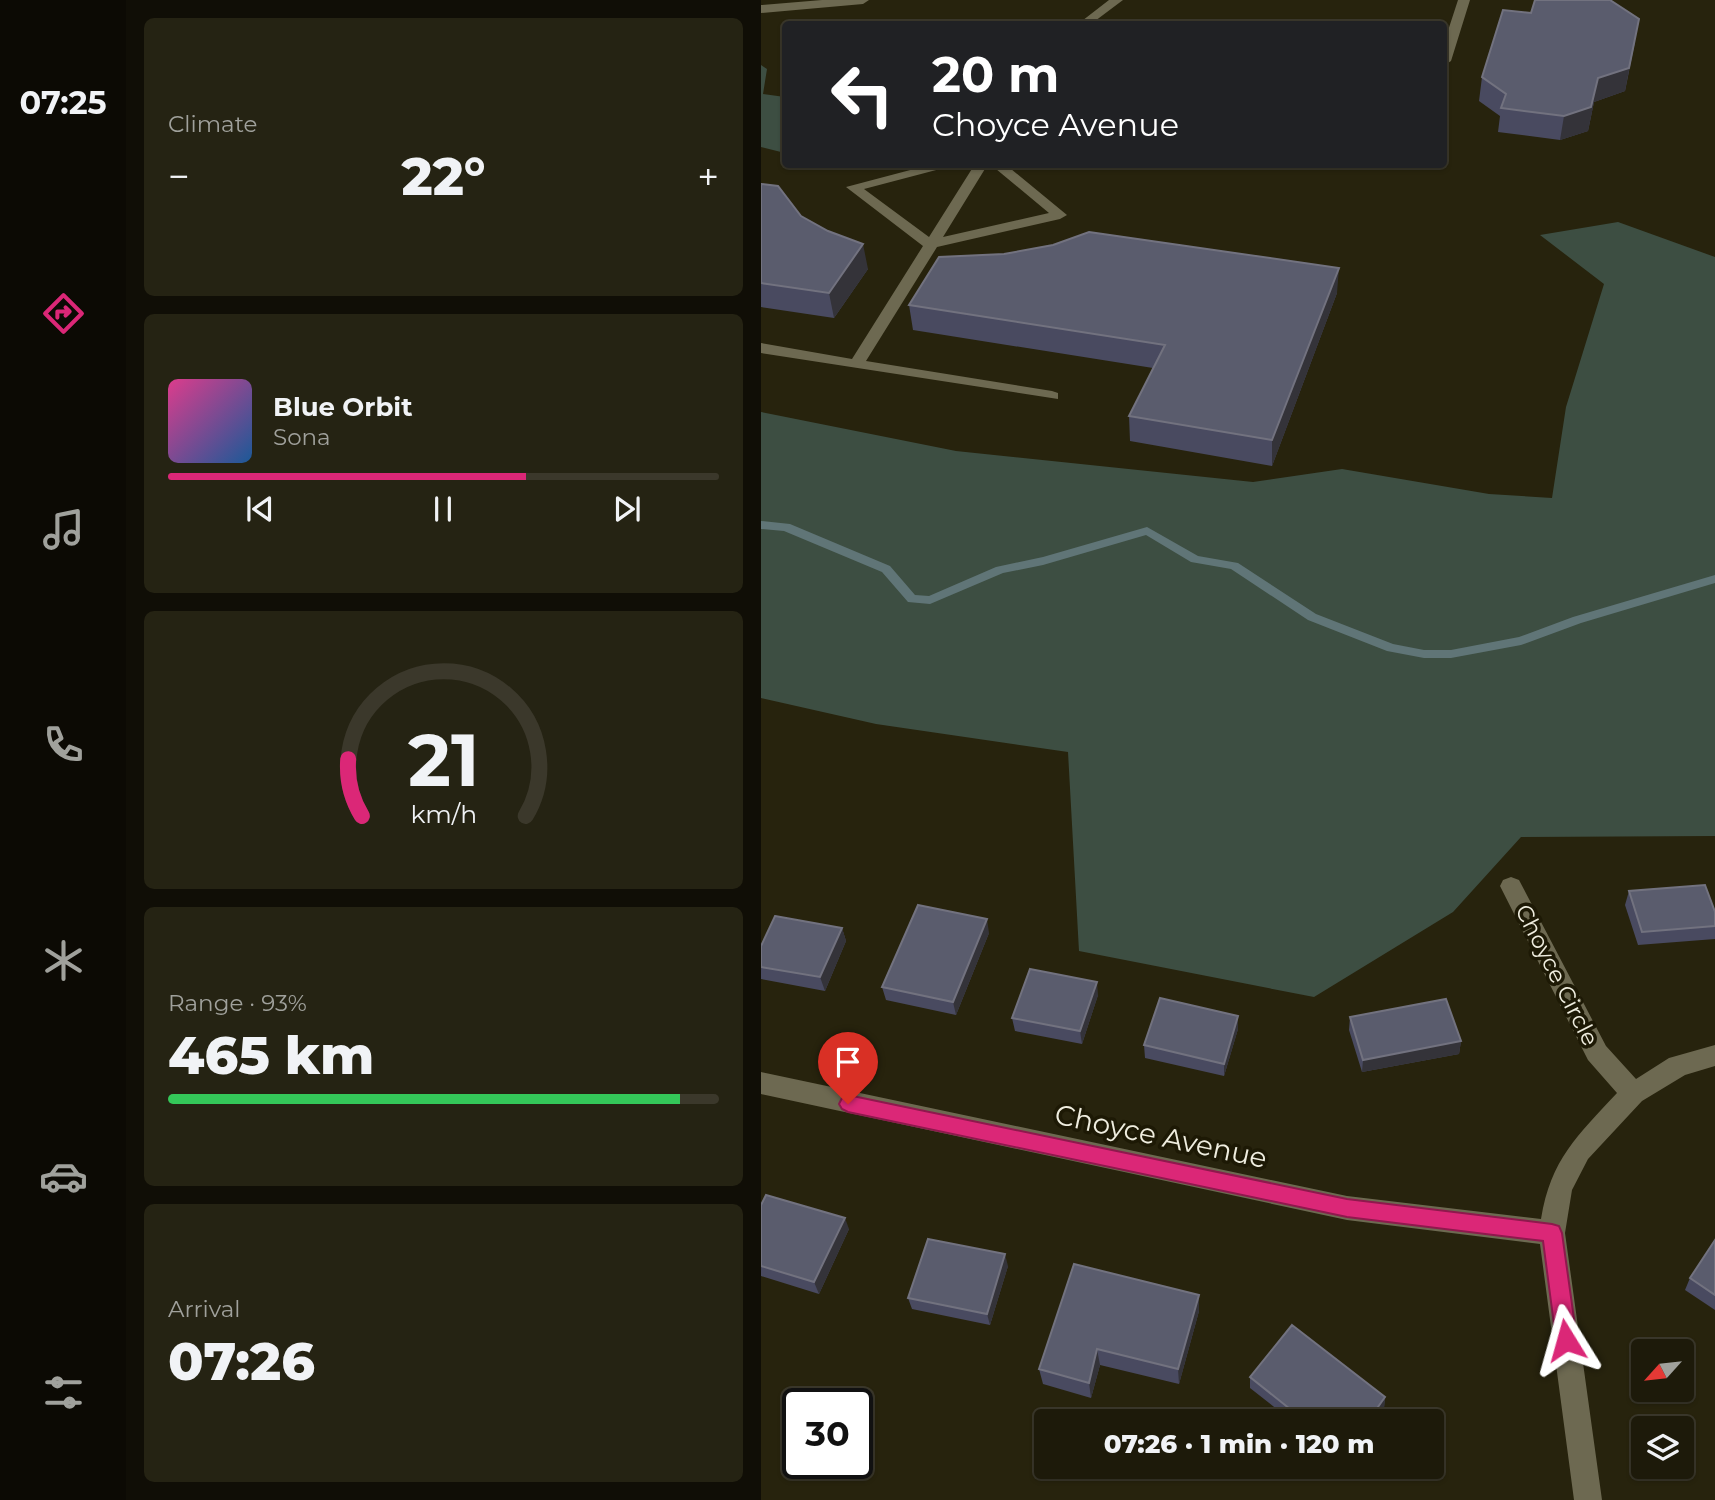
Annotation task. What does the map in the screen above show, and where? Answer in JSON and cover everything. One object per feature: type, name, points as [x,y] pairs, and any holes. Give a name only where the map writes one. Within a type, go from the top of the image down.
[{"type":"street","name":"Choyce Circle","points":[[1511,886],[1597,1053],[1633,1093]]},
{"type":"street","points":[[1588,1500],[1552,1233],[1559,1188],[1579,1151],[1633,1093],[1678,1066],[1715,1055]]},
{"type":"street","name":"Choyce Avenue","points":[[761,1083],[1347,1208],[1552,1233]]},
{"type":"lane","points":[[761,9],[812,2],[863,0]]},
{"type":"lane","points":[[1088,21],[1117,0]]},
{"type":"lane","points":[[1447,55],[1464,0]]},
{"type":"lane","points":[[936,168],[853,187],[930,244],[1060,215],[1001,168]]},
{"type":"lane","points":[[856,364],[979,168]]},
{"type":"lane","points":[[761,348],[1052,396]]},
{"type":"green space","points":[[761,65],[767,69],[763,94],[782,97],[782,152],[761,147]]},
{"type":"green space","points":[[1618,222],[1715,257],[1715,836],[1521,837],[1453,912],[1314,997],[1079,951],[1068,752],[876,724],[761,698],[761,412],[956,451],[1253,482],[1342,469],[1489,494],[1552,498],[1566,407],[1604,284],[1540,235]]},
{"type":"building","points":[[1535,0],[1610,0],[1639,19],[1629,68],[1598,78],[1591,107],[1564,116],[1501,108],[1506,94],[1482,77],[1503,10],[1531,13]]},
{"type":"building","points":[[761,184],[778,186],[801,216],[828,231],[863,244],[829,293],[761,283]]},
{"type":"building","points":[[1089,232],[1339,268],[1272,440],[1129,416],[1165,345],[909,305],[939,257],[1004,254],[1053,245]]},
{"type":"building","points":[[1705,885],[1715,912],[1715,926],[1642,932],[1629,891]]},
{"type":"building","points":[[918,905],[987,919],[953,1002],[882,987]]},
{"type":"building","points":[[775,916],[842,928],[820,977],[761,967],[761,946]]},
{"type":"building","points":[[1030,969],[1097,982],[1080,1031],[1012,1018]]},
{"type":"building","points":[[1160,998],[1238,1016],[1224,1064],[1144,1045]]},
{"type":"building","points":[[1446,999],[1461,1041],[1363,1060],[1350,1017]]},
{"type":"building","points":[[766,1195],[845,1218],[814,1282],[761,1266],[761,1205]]},
{"type":"building","points":[[928,1239],[1005,1254],[987,1314],[908,1298]]},
{"type":"building","points":[[1715,1240],[1715,1295],[1690,1278]]},
{"type":"building","points":[[1074,1264],[1199,1295],[1178,1369],[1097,1349],[1089,1383],[1039,1369]]},
{"type":"building","points":[[1292,1325],[1385,1397],[1376,1409],[1290,1409],[1250,1377]]},
{"type":"waterway","points":[[761,525],[786,527],[886,569],[912,599],[930,600],[1000,570],[1043,561],[1147,531],[1195,559],[1234,566],[1312,617],[1391,648],[1424,654],[1451,654],[1521,641],[1577,620],[1715,579]]},
{"type":"route","points":[[848,1104],[1230,1181],[1347,1208],[1552,1233],[1566,1340]]}]
